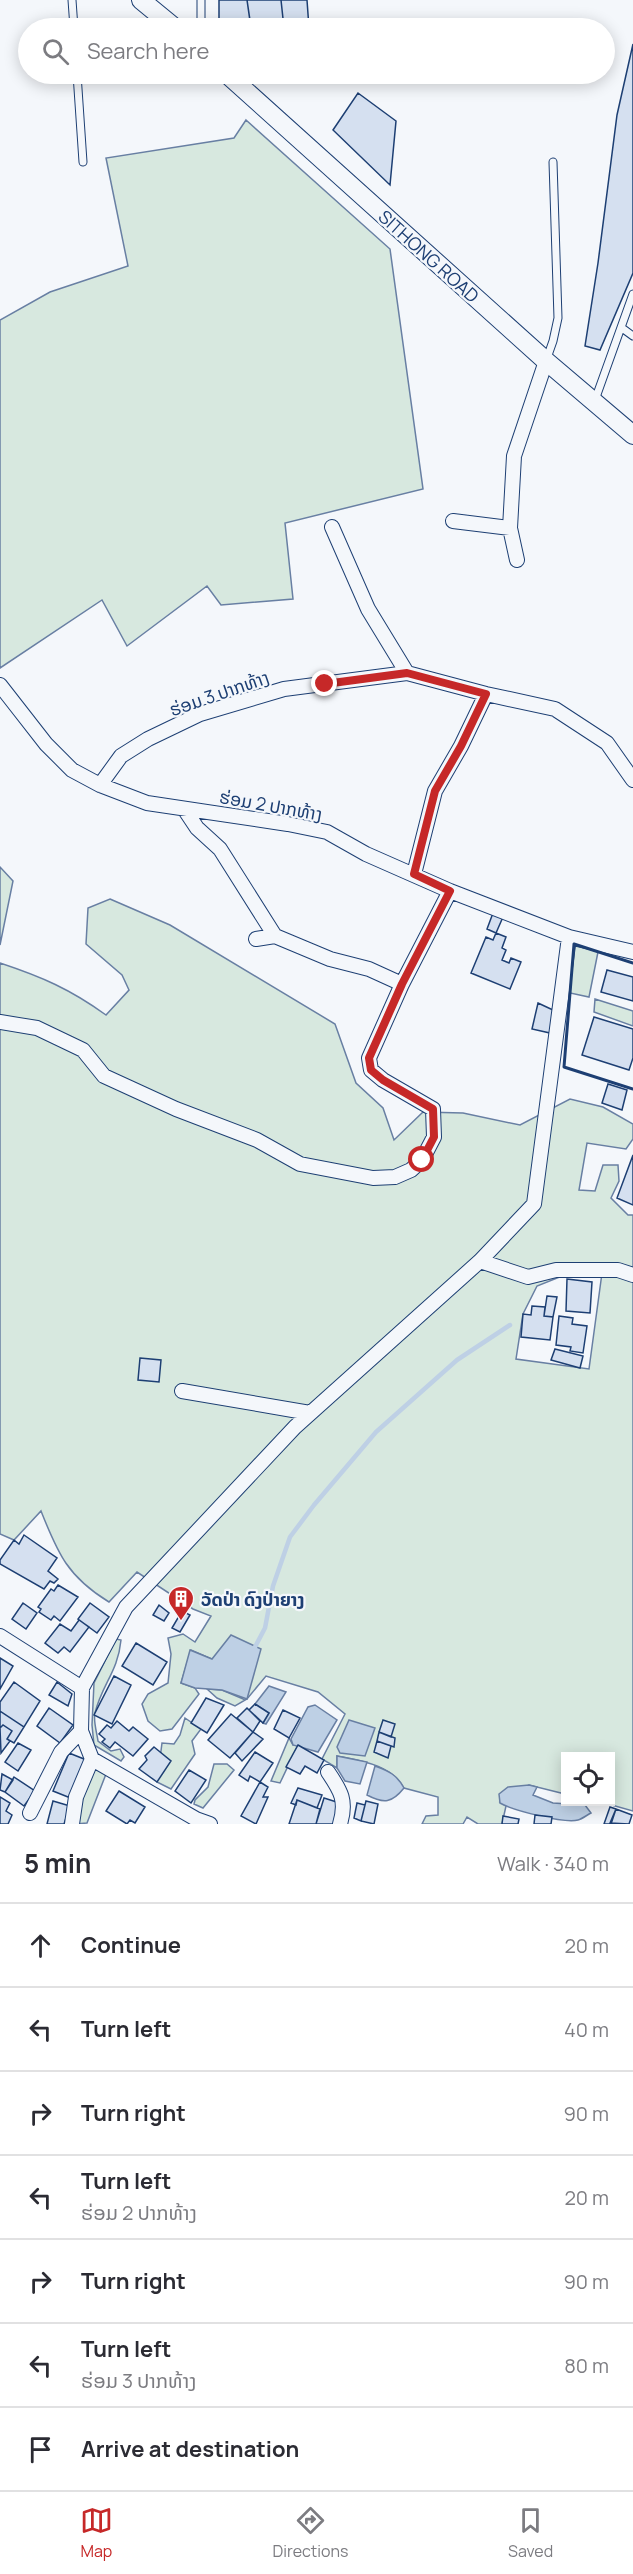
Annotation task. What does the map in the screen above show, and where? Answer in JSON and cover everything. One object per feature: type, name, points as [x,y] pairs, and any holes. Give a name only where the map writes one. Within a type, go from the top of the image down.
[{"type":"main road","points":[[141,0],[163,18]]},
{"type":"main road","name":"SITHONG ROAD","points":[[238,84],[546,361],[633,435]]},
{"type":"street","points":[[517,560],[510,528],[514,456],[546,361]]},
{"type":"street","points":[[453,521],[510,528]]},
{"type":"street","points":[[332,527],[368,609],[407,673]]},
{"type":"street","name":"ຮ່ອມ 3 ປາກທ້າງ","points":[[100,785],[121,756],[148,739],[200,714],[284,689],[407,673],[555,709],[607,743],[633,780]]},
{"type":"street","name":"ຮ່ອມ 2 ປາກທ້າງ","points":[[0,685],[59,757],[72,770],[100,785],[147,803],[327,832],[366,854],[450,891],[569,937],[633,952]]},
{"type":"street","points":[[414,874],[435,791],[461,746],[486,694]]},
{"type":"street","points":[[185,810],[197,828],[220,849],[275,936]]},
{"type":"street","points":[[0,1022],[37,1028],[83,1050],[104,1076],[176,1109],[258,1140],[300,1164],[373,1178],[395,1177],[411,1170],[422,1160],[434,1137],[433,1109],[383,1080],[371,1070],[369,1058],[402,984],[450,891]]},
{"type":"street","points":[[256,939],[275,936],[330,959],[369,969],[402,984]]},
{"type":"street","points":[[210,1824],[196,1819],[92,1759],[81,1731],[82,1688],[126,1607],[310,1413],[480,1262],[534,1204],[569,937]]},
{"type":"street","points":[[480,1262],[528,1277],[556,1270],[618,1270],[633,1275]]},
{"type":"street","points":[[182,1391],[310,1413]]},
{"type":"street","points":[[0,1636],[82,1688]]},
{"type":"street","points":[[30,1813],[61,1752],[81,1731]]},
{"type":"street","points":[[72,1824],[76,1797],[92,1759]]},
{"type":"street","points":[[328,1772],[336,1784],[345,1808],[340,1824]]},
{"type":"lane","points":[[72,0],[73,18]]},
{"type":"lane","points":[[201,0],[201,18]]},
{"type":"lane","points":[[78,84],[83,162]]},
{"type":"lane","points":[[546,361],[554,341],[558,318],[552,162]]},
{"type":"lane","points":[[594,403],[633,294]]},
{"type":"lane","points":[[622,328],[633,336]]},
{"type":"shaded area","points":[[246,120],[390,249],[423,489],[285,523],[293,599],[221,605],[207,586],[127,646],[102,600],[0,668],[0,320],[50,292],[128,266],[106,158],[234,138]]},
{"type":"shaded area","points":[[0,867],[13,881],[0,945]]},
{"type":"shaded area","points":[[110,899],[170,925],[335,1024],[356,1083],[383,1108],[394,1140],[423,1112],[463,1113],[520,1125],[570,1099],[603,1107],[633,1124],[633,1139],[626,1149],[587,1143],[579,1190],[595,1191],[603,1165],[618,1165],[619,1181],[611,1198],[628,1215],[633,1215],[633,1811],[615,1806],[615,1752],[561,1752],[561,1793],[529,1785],[500,1802],[506,1806],[502,1824],[478,1824],[467,1817],[463,1824],[422,1824],[426,1816],[438,1815],[438,1797],[404,1788],[392,1774],[375,1765],[337,1756],[337,1768],[322,1759],[345,1714],[318,1692],[266,1676],[247,1699],[235,1706],[217,1698],[207,1689],[222,1690],[243,1699],[212,1659],[191,1650],[181,1683],[195,1688],[199,1694],[172,1729],[160,1731],[148,1721],[142,1704],[148,1694],[168,1683],[171,1654],[168,1638],[183,1634],[195,1642],[211,1616],[193,1609],[137,1572],[109,1602],[74,1574],[59,1552],[41,1511],[14,1540],[0,1534],[0,963],[55,984],[106,1015],[129,990],[122,975],[86,944],[88,908]],"holes":[[[602,1273],[589,1369],[516,1359],[523,1314],[537,1286],[567,1274]]]},
{"type":"shaded area","points":[[574,944],[598,952],[589,997],[570,993]]},
{"type":"shaded area","points":[[595,999],[633,1011],[633,1026],[594,1012]]},
{"type":"shaded area","points":[[116,1639],[121,1640],[117,1661],[98,1703],[94,1720],[98,1741],[111,1751],[120,1749],[124,1757],[121,1761],[94,1745],[92,1725],[94,1683]]},
{"type":"shaded area","points":[[185,1718],[201,1729],[192,1741],[195,1754],[171,1789],[157,1782],[162,1743],[174,1744],[180,1735]]},
{"type":"shaded area","points":[[289,1738],[293,1745],[298,1745],[280,1783],[271,1781]]},
{"type":"shaded area","points":[[214,1764],[227,1764],[234,1770],[203,1808],[194,1804],[195,1800],[208,1787]]},
{"type":"shaded area","points":[[97,1767],[106,1774],[87,1823],[75,1824],[90,1775]]},
{"type":"water","points":[[231,1635],[261,1649],[247,1699],[222,1690],[195,1688],[181,1683],[190,1650],[212,1659]]},
{"type":"water","points":[[269,1686],[286,1692],[266,1724],[263,1723],[269,1713],[255,1704]]},
{"type":"water","points":[[315,1705],[337,1720],[318,1752],[293,1745],[291,1739],[308,1707]]},
{"type":"water","points":[[349,1720],[375,1728],[365,1756],[340,1753],[337,1747]]},
{"type":"water","points":[[337,1756],[367,1762],[360,1784],[345,1781],[337,1768]]},
{"type":"water","points":[[375,1766],[392,1774],[404,1788],[396,1797],[383,1801],[367,1795]]},
{"type":"water","points":[[529,1785],[537,1787],[533,1795],[553,1803],[561,1804],[561,1806],[586,1806],[591,1813],[571,1821],[527,1813],[500,1803],[499,1794],[508,1787]]},
{"type":"building","points":[[219,0],[247,0],[250,18],[219,18]]},
{"type":"building","points":[[247,0],[281,0],[283,18],[250,18]]},
{"type":"building","points":[[281,0],[307,0],[308,18],[283,18]]},
{"type":"building","points":[[633,44],[633,273],[600,350],[585,346],[617,115]]},
{"type":"building","points":[[358,93],[396,121],[390,185],[333,130]]},
{"type":"building","points":[[493,913],[503,917],[496,933],[487,929]]},
{"type":"building","points":[[496,933],[506,937],[502,948],[506,950],[502,960],[509,963],[511,958],[521,962],[510,989],[471,973],[486,937],[493,940]]},
{"type":"building","points":[[607,970],[633,977],[633,1001],[601,992]]},
{"type":"building","points":[[538,1003],[553,1010],[550,1033],[532,1029]]},
{"type":"building","points":[[594,1017],[633,1029],[633,1058],[629,1070],[582,1055]]},
{"type":"building","points":[[608,1084],[627,1090],[622,1110],[602,1103]]},
{"type":"building","points":[[633,1155],[633,1205],[617,1198]]},
{"type":"building","points":[[567,1279],[592,1282],[590,1313],[566,1311]]},
{"type":"building","points":[[547,1296],[557,1297],[553,1317],[544,1316]]},
{"type":"building","points":[[532,1306],[545,1307],[544,1316],[553,1317],[550,1340],[521,1337],[523,1314],[531,1315]]},
{"type":"building","points":[[559,1316],[573,1318],[572,1324],[587,1326],[583,1353],[570,1351],[571,1347],[556,1345]]},
{"type":"building","points":[[555,1349],[583,1356],[580,1368],[551,1360]]},
{"type":"building","points":[[140,1358],[161,1360],[159,1382],[138,1380]]},
{"type":"building","points":[[24,1535],[57,1558],[48,1571],[58,1579],[54,1583],[50,1581],[44,1589],[0,1564],[0,1560],[14,1540],[19,1544]]},
{"type":"building","points":[[58,1585],[78,1597],[60,1621],[54,1616],[51,1620],[39,1612],[41,1609],[38,1607],[51,1589],[54,1591]]},
{"type":"building","points":[[23,1603],[37,1613],[26,1629],[12,1619]]},
{"type":"building","points":[[90,1603],[109,1617],[97,1633],[78,1619]]},
{"type":"building","points":[[159,1605],[169,1613],[164,1621],[153,1615]]},
{"type":"building","name":"ວັດປ່າ ດົງປ່າຍາງ","points":[[182,1611],[190,1615],[180,1632],[172,1628]]},
{"type":"building","points":[[79,1620],[89,1627],[70,1652],[64,1647],[58,1653],[45,1643],[60,1624],[71,1631]]},
{"type":"building","points":[[136,1643],[167,1662],[153,1685],[122,1666]]},
{"type":"building","points":[[0,1658],[13,1666],[0,1689]]},
{"type":"building","points":[[114,1676],[131,1685],[112,1724],[94,1715]]},
{"type":"building","points":[[14,1682],[40,1701],[24,1727],[0,1711],[0,1702]]},
{"type":"building","points":[[57,1682],[72,1694],[68,1706],[49,1695]]},
{"type":"building","points":[[206,1698],[224,1705],[207,1733],[191,1723]]},
{"type":"building","points":[[255,1704],[269,1713],[263,1723],[249,1710]]},
{"type":"building","points":[[49,1708],[73,1725],[60,1743],[37,1726]]},
{"type":"building","points":[[247,1708],[260,1721],[253,1732],[237,1718]]},
{"type":"building","points":[[283,1710],[300,1718],[289,1738],[274,1729]]},
{"type":"building","points":[[0,1711],[24,1727],[14,1743],[7,1739],[12,1731],[3,1725],[0,1728]]},
{"type":"building","points":[[231,1714],[253,1732],[230,1758],[208,1740]]},
{"type":"building","points":[[383,1720],[395,1724],[391,1737],[379,1732]]},
{"type":"building","points":[[117,1721],[129,1731],[133,1727],[148,1739],[133,1756],[115,1742],[110,1748],[102,1742],[105,1739],[99,1734],[107,1725],[111,1728]]},
{"type":"building","points":[[3,1725],[12,1731],[7,1739],[10,1741],[1,1753],[0,1728]]},
{"type":"building","points":[[253,1732],[263,1739],[242,1761],[235,1753]]},
{"type":"building","points":[[379,1732],[395,1738],[394,1747],[377,1741]]},
{"type":"building","points":[[377,1741],[391,1746],[388,1758],[374,1752]]},
{"type":"building","points":[[18,1743],[31,1750],[18,1771],[5,1762]]},
{"type":"building","points":[[298,1745],[324,1760],[317,1773],[305,1766],[300,1774],[286,1767]]},
{"type":"building","points":[[154,1747],[171,1761],[157,1782],[139,1769],[147,1760],[145,1756]]},
{"type":"building","points":[[255,1752],[273,1763],[260,1782],[250,1776],[248,1781],[239,1775]]},
{"type":"building","points":[[69,1753],[89,1761],[73,1799],[53,1791]]},
{"type":"building","points":[[189,1770],[206,1780],[191,1803],[175,1791]]},
{"type":"building","points":[[2,1774],[13,1780],[5,1792],[0,1790]]},
{"type":"building","points":[[14,1777],[35,1791],[24,1806],[5,1792]]},
{"type":"building","points":[[260,1782],[268,1787],[263,1797],[268,1797],[256,1824],[241,1816]]},
{"type":"building","points":[[298,1788],[322,1795],[317,1808],[297,1800],[296,1805],[291,1803]]},
{"type":"building","points":[[119,1791],[145,1807],[135,1823],[130,1820],[127,1824],[106,1811]]},
{"type":"building","points":[[0,1797],[10,1803],[6,1811],[12,1815],[8,1824],[0,1824]]},
{"type":"building","points":[[324,1798],[343,1804],[336,1824],[316,1824]]},
{"type":"building","points":[[297,1800],[320,1809],[316,1824],[289,1824]]},
{"type":"building","points":[[53,1801],[70,1806],[64,1824],[47,1824]]},
{"type":"building","points":[[366,1801],[378,1804],[374,1824],[361,1821]]},
{"type":"building","points":[[357,1803],[365,1805],[361,1821],[354,1818]]},
{"type":"building","points":[[610,1807],[616,1809],[611,1824],[604,1824]]},
{"type":"building","points":[[616,1809],[632,1815],[629,1824],[610,1823]]},
{"type":"building","points":[[535,1815],[552,1817],[551,1824],[534,1824]]},
{"type":"building","points":[[503,1816],[519,1819],[518,1824],[502,1824]]},
{"type":"waterway","points":[[255,1647],[265,1628],[273,1586],[290,1537],[314,1505],[376,1432],[457,1360],[510,1325]]},
{"type":"wall","points":[[633,963],[574,944],[564,1067],[633,1089]]},
{"type":"place","name":"ວັດປ່າ ດົງປ່າຍາງ","points":[[181,1622]]},
{"type":"route","points":[[325,684],[407,673],[486,694],[461,746],[435,791],[414,874],[450,891],[402,984],[369,1058],[371,1070],[383,1080],[433,1109],[434,1137],[422,1160]]}]
